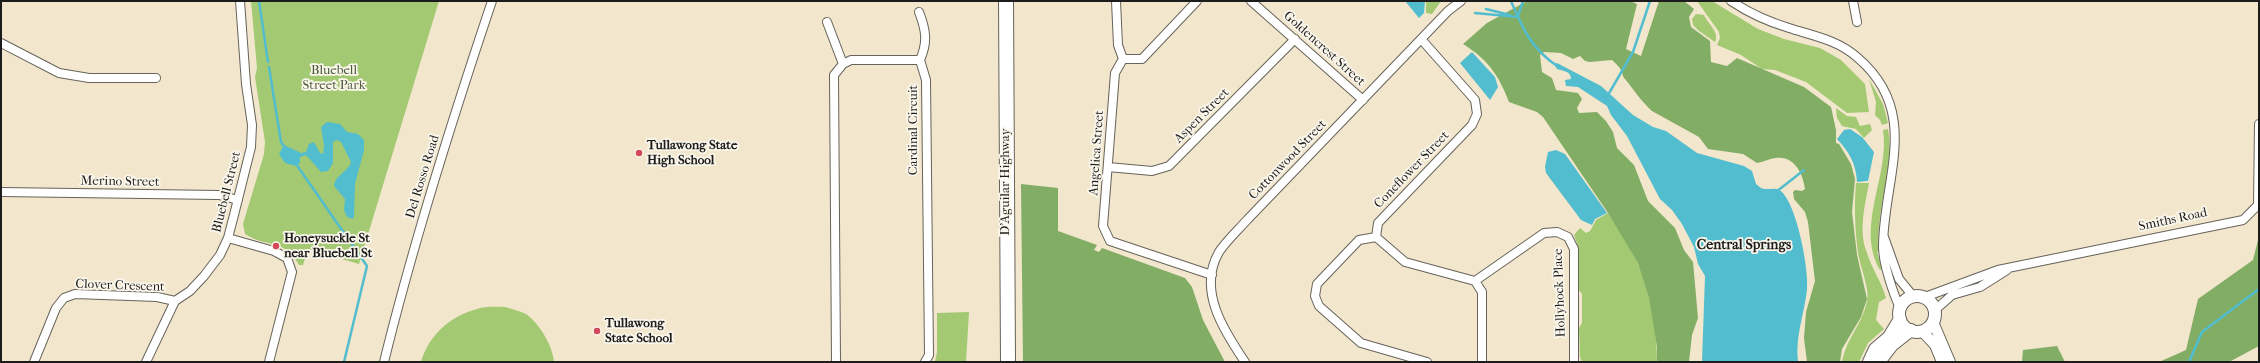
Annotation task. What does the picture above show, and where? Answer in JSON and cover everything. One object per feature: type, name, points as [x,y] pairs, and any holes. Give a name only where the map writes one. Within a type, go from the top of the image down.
[{"type":"highway","name":"D'Aguilar Highway","points":[[1006,1],[1008,362]]},
{"type":"main road","points":[[1868,362],[1872,353],[1892,333],[1908,298],[1919,297],[1935,310],[1933,322],[1916,330],[1892,345],[1879,362]]},
{"type":"main road","points":[[1900,314],[1916,330]]},
{"type":"street","name":"Bluebell Street","points":[[146,362],[175,301],[190,291],[220,255],[228,238],[238,200],[251,147],[252,125],[246,84],[240,1]]},
{"type":"street","name":"Del Rosso Road","points":[[384,362],[398,306],[441,159],[492,1]]},
{"type":"street","points":[[1116,1],[1118,45],[1123,59],[1142,59],[1197,1]]},
{"type":"street","name":"Goldencrest Street","points":[[1251,1],[1363,100]]},
{"type":"street","name":"Cottonwood Street","points":[[1244,362],[1216,313],[1212,294],[1212,275],[1219,252],[1247,220],[1421,39],[1448,11],[1461,1]]},
{"type":"street","points":[[1731,1],[1763,18],[1825,38],[1838,44],[1858,58],[1879,83],[1889,102],[1896,134],[1895,153],[1884,223],[1884,256],[1900,314]]},
{"type":"street","points":[[1853,1],[1857,22]]},
{"type":"street","points":[[836,362],[834,75],[842,64],[851,60],[920,60],[926,47],[926,29],[919,12]]},
{"type":"street","points":[[827,22],[842,64]]},
{"type":"street","name":"Aspen Street","points":[[1108,167],[1152,171],[1169,166],[1295,39]]},
{"type":"street","name":"Coneflower Street","points":[[1376,237],[1378,223],[1472,125],[1477,114],[1475,100],[1421,39]]},
{"type":"street","points":[[1,43],[59,73],[89,78],[156,78]]},
{"type":"street","name":"Angelica Street","points":[[1123,59],[1115,73],[1103,226],[1110,241],[1212,275]]},
{"type":"street","name":"Cardinal Circuit","points":[[920,60],[926,80],[929,355],[925,362]]},
{"type":"street","name":"Smiths Road","points":[[1919,297],[1986,274],[2243,220],[2258,205],[2259,124]]},
{"type":"street","name":"Merino Street","points":[[1,192],[219,195],[238,200]]},
{"type":"street","name":"Hollyhock Place","points":[[1475,281],[1544,233],[1557,232],[1568,237],[1574,249],[1574,362]]},
{"type":"street","points":[[1884,236],[1899,278],[1919,297]]},
{"type":"street","points":[[1427,362],[1361,343],[1319,306],[1315,296],[1317,284],[1359,240],[1376,237],[1405,262],[1475,281],[1482,292],[1482,362]]},
{"type":"street","points":[[228,238],[274,251],[287,258],[292,272],[269,362]]},
{"type":"street","name":"Smiths Road","points":[[1935,310],[1952,295],[1980,287],[2008,270]]},
{"type":"street","name":"Clover Crescent","points":[[34,362],[56,308],[64,298],[76,294],[157,297],[175,301]]},
{"type":"street","points":[[1933,322],[1950,362]]},
{"type":"street","points":[[1916,330],[1935,345],[1942,362]]},
{"type":"green space","name":"Bluebell Street Park","points":[[251,1],[439,1],[359,264],[308,249],[303,265],[299,265],[294,256],[288,251],[245,234],[243,224],[264,154],[265,142],[255,77],[257,68]]},
{"type":"green space","points":[[1426,1],[1441,1],[1432,14],[1426,13]]},
{"type":"green space","points":[[1527,1],[1630,1],[1637,4],[1626,49],[1641,56],[1659,1],[1684,1],[1694,9],[1689,17],[1691,27],[1710,41],[1711,62],[1727,66],[1737,58],[1804,87],[1831,107],[1836,130],[1836,143],[1839,144],[1851,164],[1855,179],[1852,212],[1857,255],[1867,299],[1861,317],[1842,349],[1840,362],[1807,362],[1804,338],[1806,312],[1815,281],[1808,222],[1805,212],[1794,199],[1793,192],[1795,190],[1802,191],[1805,189],[1800,171],[1796,166],[1787,159],[1782,158],[1773,158],[1757,163],[1743,154],[1708,149],[1699,137],[1652,111],[1624,78],[1622,71],[1612,60],[1590,62],[1585,61],[1580,56],[1573,59],[1561,53],[1544,52],[1540,55],[1542,72],[1552,78],[1556,90],[1578,93],[1582,99],[1577,108],[1579,113],[1597,112],[1606,121],[1613,132],[1617,148],[1634,165],[1648,201],[1675,228],[1684,250],[1693,262],[1698,318],[1692,335],[1689,362],[1657,362],[1657,347],[1649,298],[1638,263],[1608,213],[1543,117],[1537,112],[1509,102],[1501,84],[1491,68],[1479,56],[1463,44],[1487,23]]},
{"type":"green space","points":[[1697,1],[1712,1],[1758,29],[1784,39],[1820,48],[1841,60],[1865,84],[1869,112],[1847,113],[1806,82],[1775,70],[1762,69],[1741,55],[1717,45],[1720,38],[1719,32]]},
{"type":"green space","points":[[1696,14],[1704,15],[1713,28],[1716,35],[1715,42],[1693,25],[1692,19]]},
{"type":"green space","points":[[1869,79],[1883,104],[1888,123],[1882,125],[1880,120],[1875,115],[1876,102]]},
{"type":"green space","points":[[1836,108],[1847,116],[1856,117],[1860,126],[1870,124],[1872,130],[1864,138],[1856,129],[1842,126],[1837,118]]},
{"type":"green space","points":[[1888,129],[1889,159],[1880,220],[1879,251],[1877,252],[1882,269],[1880,270],[1873,253],[1871,236],[1872,218],[1882,165],[1884,147],[1883,130]]},
{"type":"green space","points":[[1856,183],[1869,183],[1864,209],[1863,236],[1864,245],[1869,259],[1886,298],[1879,302],[1876,320],[1884,329],[1868,343],[1859,362],[1842,362],[1847,346],[1862,317],[1868,296],[1857,244],[1855,209]]},
{"type":"green space","points":[[1021,184],[1058,188],[1058,231],[1097,245],[1094,250],[1099,252],[1102,248],[1185,278],[1192,287],[1203,320],[1225,362],[1023,362]]},
{"type":"green space","points":[[1608,213],[1632,250],[1646,287],[1656,337],[1657,362],[1582,362],[1580,357],[1579,328],[1582,323],[1582,294],[1578,289],[1579,249],[1574,235],[1580,228],[1586,233],[1590,231],[1596,220]]},
{"type":"green space","points":[[2259,236],[2259,346],[2229,362],[2159,362],[2186,350],[2198,299],[2253,260]]},
{"type":"green space","points":[[505,307],[526,314],[536,323],[548,342],[554,362],[421,362],[429,343],[435,335],[458,316],[480,308]]},
{"type":"green space","points":[[969,312],[966,362],[935,362],[937,352],[937,313]]},
{"type":"green space","points":[[2057,346],[2065,362],[2022,362],[2023,350]]},
{"type":"water","points":[[1405,1],[1425,1],[1424,13],[1419,18]]},
{"type":"water","points":[[1472,52],[1495,77],[1498,87],[1490,100],[1460,63]]},
{"type":"water","points":[[1557,63],[1601,86],[1633,115],[1653,127],[1666,131],[1697,153],[1744,166],[1752,171],[1756,184],[1761,188],[1779,190],[1787,198],[1801,238],[1807,280],[1806,299],[1797,353],[1798,362],[1702,362],[1705,276],[1698,264],[1694,247],[1682,224],[1672,210],[1660,199],[1627,136],[1611,115],[1607,106],[1578,87],[1566,86],[1565,80],[1571,79],[1571,76],[1566,72],[1557,69],[1554,64]]},
{"type":"water","points":[[327,122],[340,124],[347,132],[358,134],[364,140],[364,150],[355,184],[353,219],[347,217],[344,210],[345,199],[334,186],[339,176],[351,162],[341,142],[337,140],[333,142],[333,163],[328,171],[321,172],[306,155],[300,157],[300,163],[296,166],[285,163],[279,154],[284,145],[301,153],[306,152],[309,144],[314,142],[320,153],[323,154],[324,146],[321,127]]},
{"type":"water","points":[[1850,129],[1862,137],[1874,152],[1868,181],[1857,182],[1855,169],[1851,158],[1837,139],[1844,130]]},
{"type":"water","points":[[1556,150],[1565,154],[1607,213],[1595,219],[1592,225],[1581,220],[1546,173],[1545,167],[1548,152]]},
{"type":"waterway","points":[[259,1],[268,62]]},
{"type":"waterway","points":[[1511,1],[1524,29],[1534,45],[1557,66]]},
{"type":"waterway","points":[[1518,16],[1523,1]]},
{"type":"waterway","points":[[1608,95],[1633,52],[1650,1]]},
{"type":"waterway","points":[[1486,9],[1510,15]]},
{"type":"waterway","points":[[1475,13],[1518,17]]},
{"type":"waterway","points":[[269,67],[281,142],[285,148]]},
{"type":"waterway","points":[[296,164],[367,266],[344,362]]},
{"type":"waterway","points":[[1776,192],[1804,170]]},
{"type":"waterway","points":[[2189,362],[2202,332],[2259,289]]},
{"type":"place","name":"Tullawong State High School","points":[[639,153]]},
{"type":"place","name":"Honeysuckle St near Bluebell St","points":[[276,246]]},
{"type":"place","name":"Tullawong State School","points":[[597,331]]},
{"type":"district","name":"Central Springs","points":[[1744,246]]}]
